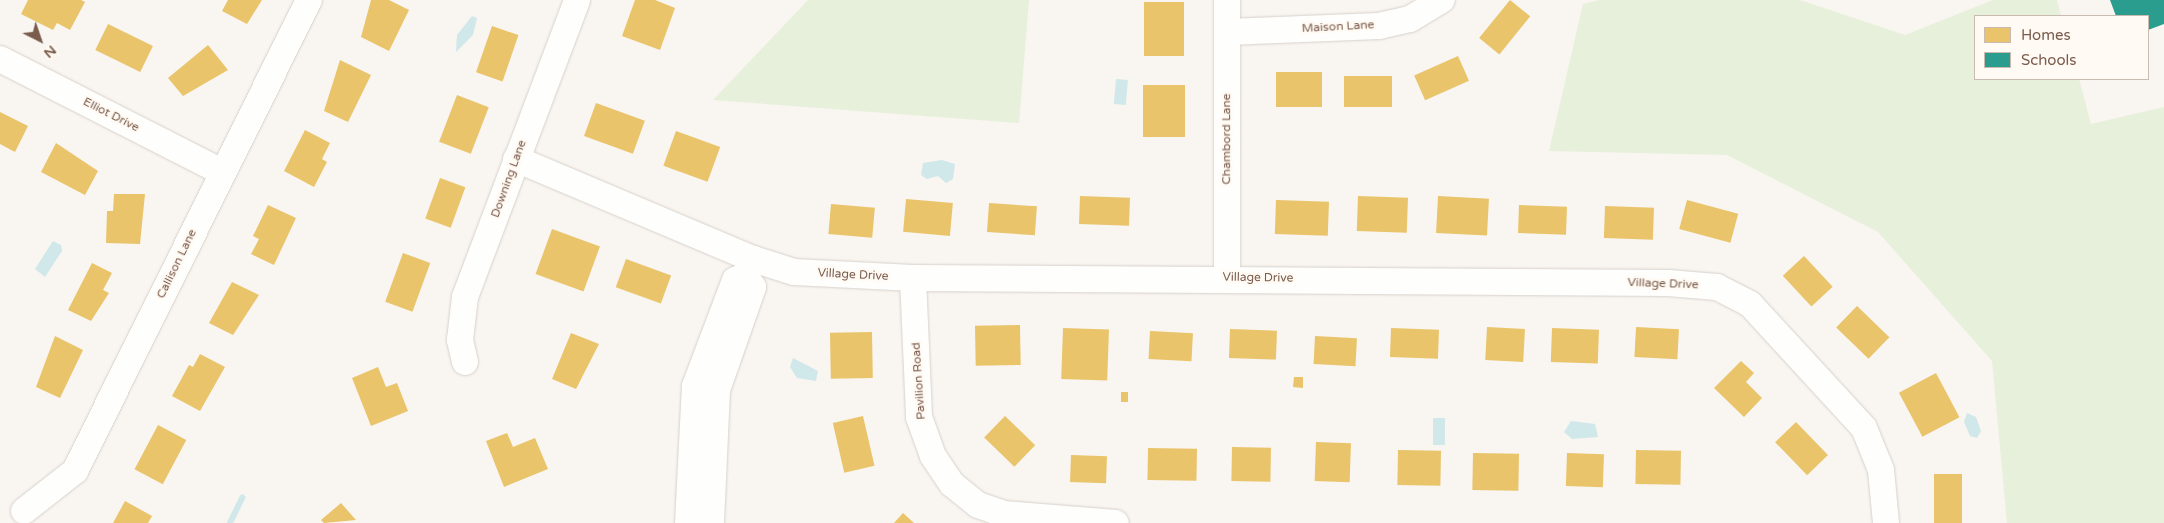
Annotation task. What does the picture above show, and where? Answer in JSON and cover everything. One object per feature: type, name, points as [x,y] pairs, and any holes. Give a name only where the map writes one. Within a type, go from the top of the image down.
[{"type":"street","name":"Callison Lane","points":[[24,511],[75,471],[309,0]]},
{"type":"street","name":"Downing Lane","points":[[465,362],[460,340],[465,297],[576,0]]},
{"type":"street","name":"Chambord Lane","points":[[1227,0],[1227,278]]},
{"type":"street","name":"Maison Lane","points":[[1228,32],[1379,26],[1410,19],[1442,0]]},
{"type":"street","name":"Elliot Drive","points":[[0,59],[222,172]]},
{"type":"street","name":"Village Drive","points":[[516,159],[749,268],[913,278],[1227,278],[1668,282],[1730,291],[1750,304],[1864,428],[1881,470],[1886,523]]},
{"type":"street","points":[[688,523],[695,386],[735,280],[749,268],[753,287],[717,390],[711,523]]},
{"type":"street","name":"Pavilion Road","points":[[913,278],[919,418],[933,456],[952,484],[978,505],[1004,514],[1116,523]]},
{"type":"green space","points":[[808,0],[1029,0],[1019,123],[713,100]]},
{"type":"green space","points":[[1599,0],[1800,0],[1905,35],[1993,0],[2057,0],[2061,15],[1974,15],[1974,80],[2079,80],[2091,124],[2164,107],[2164,523],[2007,523],[1992,361],[1878,232],[1727,155],[1549,151],[1583,4]]},
{"type":"water","points":[[472,16],[477,18],[473,35],[456,52],[457,35]]},
{"type":"water","points":[[1116,79],[1128,80],[1126,105],[1114,104]]},
{"type":"water","points":[[942,160],[955,164],[953,179],[946,183],[938,176],[927,179],[921,175],[923,163]]},
{"type":"water","points":[[53,241],[61,245],[62,251],[45,277],[35,269]]},
{"type":"water","points":[[793,358],[818,371],[816,381],[797,378],[790,367]]},
{"type":"water","points":[[1967,413],[1976,417],[1981,431],[1977,438],[1970,436],[1964,422]]},
{"type":"water","points":[[1433,418],[1445,418],[1445,445],[1433,445]]},
{"type":"water","points":[[1571,421],[1595,424],[1598,437],[1572,439],[1564,432]]},
{"type":"building: Homes","points":[[28,0],[81,0],[85,2],[70,30],[57,23],[53,30],[21,14]]},
{"type":"building: Homes","points":[[228,0],[262,0],[247,24],[222,11]]},
{"type":"building: Homes","points":[[371,0],[389,0],[409,10],[389,51],[361,37]]},
{"type":"building: Homes","points":[[635,0],[655,0],[675,8],[660,50],[622,36]]},
{"type":"building: Homes","points":[[1510,0],[1530,16],[1499,54],[1479,38]]},
{"type":"building: Homes","points":[[1144,2],[1184,2],[1184,56],[1144,56]]},
{"type":"building: Homes","points":[[108,24],[153,46],[140,72],[95,50]]},
{"type":"building: Homes","points":[[492,26],[518,35],[503,81],[476,72]]},
{"type":"building: Homes","points":[[208,45],[228,70],[183,96],[168,78]]},
{"type":"building: Homes","points":[[1458,56],[1469,81],[1425,100],[1414,76]]},
{"type":"building: Homes","points":[[340,60],[371,75],[348,122],[324,111]]},
{"type":"building: Homes","points":[[1276,72],[1322,72],[1322,107],[1276,107]]},
{"type":"building: Homes","points":[[1344,76],[1392,76],[1392,107],[1344,107]]},
{"type":"building: Homes","points":[[1143,85],[1185,85],[1185,137],[1143,137]]},
{"type":"building: Homes","points":[[457,95],[489,107],[471,154],[439,142]]},
{"type":"building: Homes","points":[[596,103],[645,121],[633,154],[584,136]]},
{"type":"building: Homes","points":[[0,112],[28,126],[15,152],[0,144]]},
{"type":"building: Homes","points":[[305,130],[330,143],[322,159],[327,162],[314,187],[284,171]]},
{"type":"building: Homes","points":[[676,131],[720,147],[708,182],[663,166]]},
{"type":"building: Homes","points":[[56,143],[98,171],[85,195],[41,172]]},
{"type":"building: Homes","points":[[440,178],[465,187],[451,228],[425,218]]},
{"type":"building: Homes","points":[[114,194],[145,194],[140,244],[106,243],[107,211],[113,211]]},
{"type":"building: Homes","points":[[1080,196],[1130,198],[1129,226],[1079,224]]},
{"type":"building: Homes","points":[[1358,196],[1408,198],[1407,233],[1357,231]]},
{"type":"building: Homes","points":[[1438,196],[1489,199],[1487,236],[1436,233]]},
{"type":"building: Homes","points":[[906,199],[953,203],[950,236],[903,232]]},
{"type":"building: Homes","points":[[1276,200],[1329,202],[1328,236],[1275,234]]},
{"type":"building: Homes","points":[[1687,200],[1738,214],[1730,243],[1679,229]]},
{"type":"building: Homes","points":[[989,203],[1037,206],[1035,235],[987,232]]},
{"type":"building: Homes","points":[[831,204],[875,208],[872,238],[828,234]]},
{"type":"building: Homes","points":[[268,205],[296,218],[274,265],[251,254],[259,239],[253,236]]},
{"type":"building: Homes","points":[[1519,205],[1567,207],[1566,235],[1518,233]]},
{"type":"building: Homes","points":[[1605,206],[1654,208],[1653,240],[1604,238]]},
{"type":"building: Homes","points":[[552,229],[600,246],[584,292],[536,274]]},
{"type":"building: Homes","points":[[403,253],[430,263],[412,312],[385,302]]},
{"type":"building: Homes","points":[[1804,256],[1833,287],[1811,306],[1783,276]]},
{"type":"building: Homes","points":[[626,259],[671,275],[661,304],[616,287]]},
{"type":"building: Homes","points":[[92,263],[112,273],[103,290],[109,293],[91,321],[68,310]]},
{"type":"building: Homes","points":[[232,282],[259,295],[233,335],[209,323]]},
{"type":"building: Homes","points":[[1857,306],[1889,337],[1869,359],[1836,328]]},
{"type":"building: Homes","points":[[1020,325],[1021,365],[976,366],[975,326]]},
{"type":"building: Homes","points":[[1487,327],[1525,329],[1523,362],[1485,360]]},
{"type":"building: Homes","points":[[1636,327],[1679,329],[1677,359],[1634,357]]},
{"type":"building: Homes","points":[[1063,328],[1109,330],[1107,381],[1061,379]]},
{"type":"building: Homes","points":[[1391,328],[1439,330],[1438,359],[1390,357]]},
{"type":"building: Homes","points":[[1552,328],[1599,330],[1598,364],[1551,362]]},
{"type":"building: Homes","points":[[1230,329],[1277,331],[1276,360],[1229,358]]},
{"type":"building: Homes","points":[[1150,331],[1193,333],[1191,361],[1149,359]]},
{"type":"building: Homes","points":[[872,332],[873,378],[831,379],[830,333]]},
{"type":"building: Homes","points":[[571,333],[599,344],[576,389],[552,379]]},
{"type":"building: Homes","points":[[55,336],[83,350],[60,398],[36,387]]},
{"type":"building: Homes","points":[[1315,336],[1357,338],[1355,366],[1314,364]]},
{"type":"building: Homes","points":[[200,354],[225,367],[200,411],[172,396],[189,365],[193,367]]},
{"type":"building: Homes","points":[[1741,361],[1754,373],[1746,382],[1762,398],[1744,417],[1714,388]]},
{"type":"building: Homes","points":[[378,367],[386,387],[397,383],[408,411],[371,426],[352,378]]},
{"type":"building: Homes","points":[[1936,373],[1959,417],[1922,437],[1899,393]]},
{"type":"building: Homes","points":[[1294,377],[1303,377],[1303,388],[1293,387]]},
{"type":"building: Homes","points":[[1121,392],[1128,392],[1128,402],[1121,402]]},
{"type":"building: Homes","points":[[863,416],[874,466],[844,473],[833,423]]},
{"type":"building: Homes","points":[[1005,416],[1035,445],[1014,467],[984,438]]},
{"type":"building: Homes","points":[[1796,422],[1828,455],[1807,475],[1775,442]]},
{"type":"building: Homes","points":[[158,425],[186,440],[163,484],[135,469]]},
{"type":"building: Homes","points":[[507,433],[513,447],[535,438],[548,469],[504,487],[486,441]]},
{"type":"building: Homes","points":[[1316,442],[1351,443],[1350,482],[1315,481]]},
{"type":"building: Homes","points":[[1232,447],[1271,448],[1270,482],[1231,481]]},
{"type":"building: Homes","points":[[1148,448],[1197,449],[1196,481],[1147,480]]},
{"type":"building: Homes","points":[[1398,450],[1441,451],[1440,486],[1397,485]]},
{"type":"building: Homes","points":[[1636,450],[1681,451],[1680,485],[1635,484]]},
{"type":"building: Homes","points":[[1473,453],[1519,454],[1518,491],[1472,490]]},
{"type":"building: Homes","points":[[1567,453],[1604,454],[1603,487],[1566,486]]},
{"type":"building: Homes","points":[[1071,455],[1107,456],[1106,483],[1070,482]]},
{"type":"building: Homes","points":[[1934,474],[1962,474],[1962,523],[1934,523]]},
{"type":"building: Homes","points":[[125,501],[152,516],[148,523],[113,523]]},
{"type":"building: Homes","points":[[341,503],[356,520],[324,523],[321,520]]},
{"type":"building: Homes","points":[[903,513],[914,523],[894,523]]},
{"type":"building: Schools","points":[[2110,0],[2164,0],[2164,24],[2149,30],[2149,15],[2116,15]]},
{"type":"waterway","points":[[230,523],[242,498]]}]
